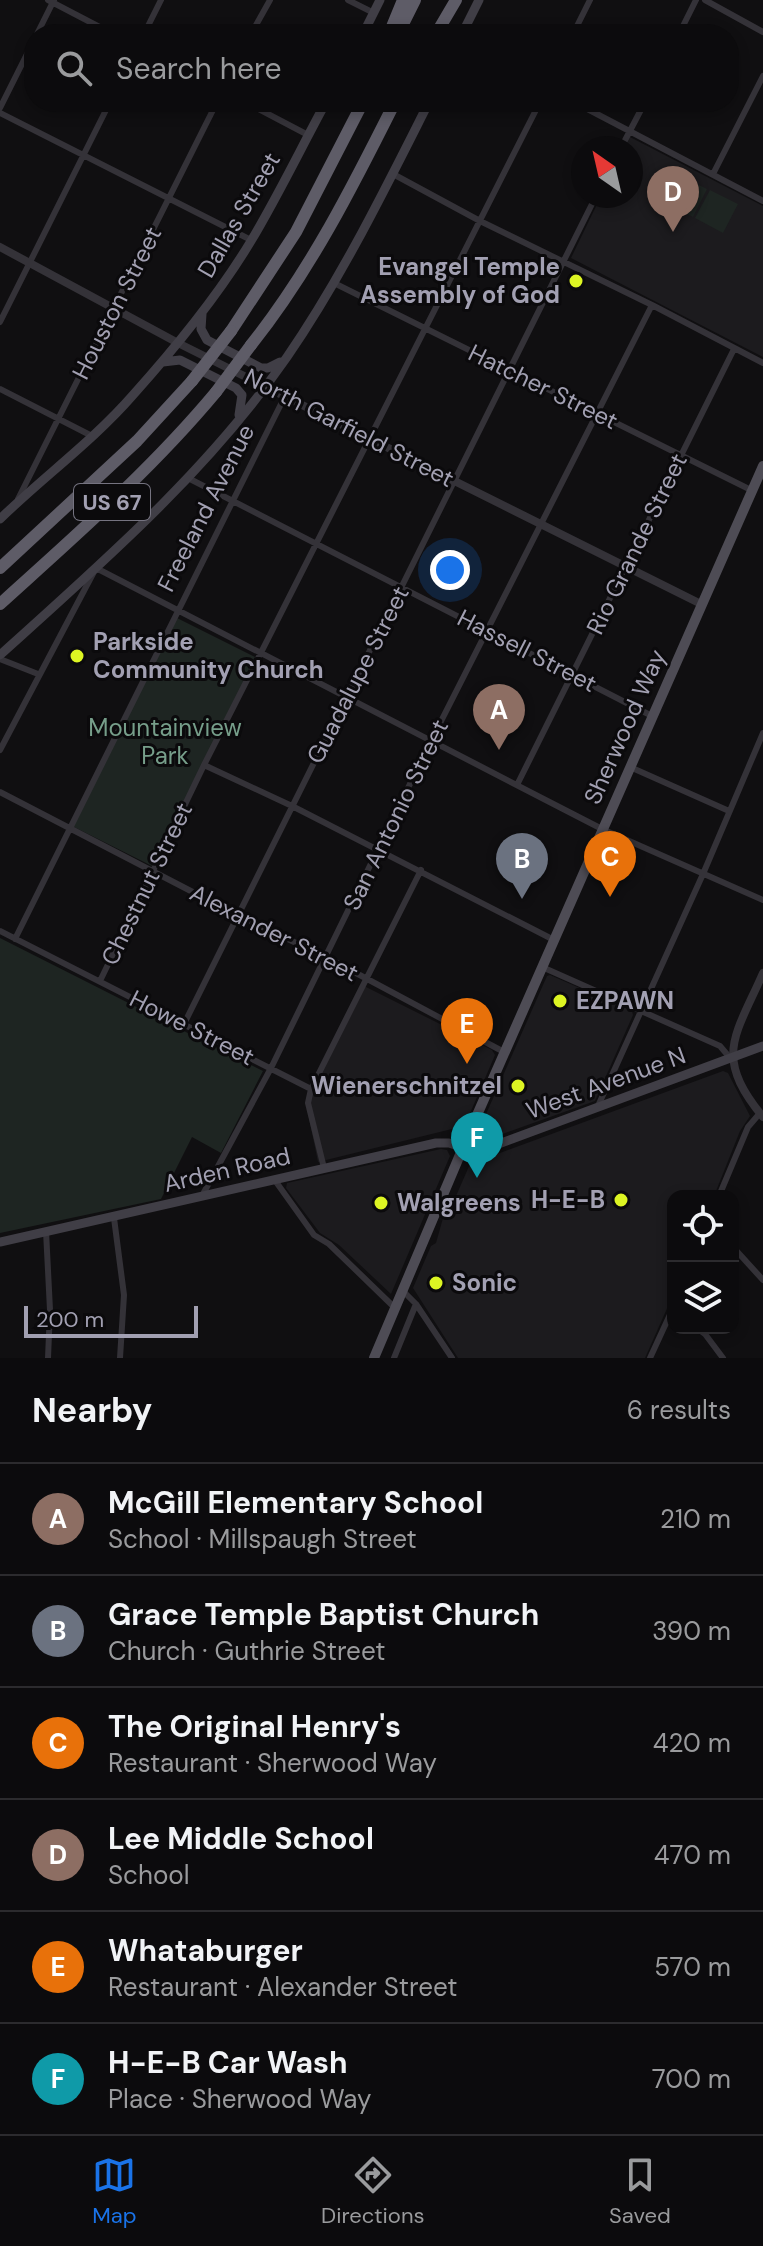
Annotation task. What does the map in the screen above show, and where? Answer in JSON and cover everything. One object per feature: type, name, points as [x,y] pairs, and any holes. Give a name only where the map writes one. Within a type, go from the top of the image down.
[{"type":"highway","points":[[393,24],[403,0]]},
{"type":"highway","points":[[403,24],[415,0]]},
{"type":"highway","points":[[434,24],[446,0]]},
{"type":"highway","points":[[442,24],[456,0]]},
{"type":"highway","name":"US 67","points":[[0,568],[137,441],[192,381],[231,331],[296,232],[356,112]]},
{"type":"highway","name":"US 67","points":[[0,604],[180,435],[216,392],[279,311],[319,248],[390,112]]},
{"type":"highway","points":[[0,558],[58,516]]},
{"type":"highway","points":[[0,611],[62,548]]},
{"type":"main road","points":[[368,24],[380,0]]},
{"type":"main road","points":[[467,24],[479,0]]},
{"type":"main road","name":"Dallas Street","points":[[0,519],[92,436],[178,343],[251,240],[321,112]]},
{"type":"main road","points":[[0,657],[188,478],[265,386],[334,283],[424,112]]},
{"type":"main road","points":[[203,311],[201,329],[207,340],[261,368],[268,368],[286,358]]},
{"type":"main road","points":[[162,362],[180,360],[236,388],[242,395],[239,419]]},
{"type":"main road","name":"Sherwood Way","points":[[374,1358],[504,1052],[763,466]]},
{"type":"main road","name":"West Avenue N","points":[[463,1148],[477,1152],[763,1046]]},
{"type":"main road","name":"Arden Road","points":[[0,1242],[436,1143],[463,1148]]},
{"type":"street","points":[[149,24],[161,0]]},
{"type":"street","points":[[257,24],[270,0]]},
{"type":"street","points":[[348,0],[374,13]]},
{"type":"street","points":[[578,24],[590,0]]},
{"type":"street","points":[[684,24],[696,0]]},
{"type":"street","points":[[705,0],[763,32]]},
{"type":"street","points":[[41,24],[51,1],[94,24]]},
{"type":"street","points":[[24,61],[0,111],[251,240]]},
{"type":"street","points":[[713,174],[763,76]]},
{"type":"street","points":[[0,322],[105,112]]},
{"type":"street","name":"Houston Street","points":[[16,503],[212,112]]},
{"type":"street","points":[[264,112],[308,135]]},
{"type":"street","name":"Chestnut Street","points":[[100,981],[204,765],[535,112]]},
{"type":"street","points":[[594,112],[763,201]]},
{"type":"street","points":[[627,136],[640,112]]},
{"type":"street","points":[[393,174],[763,363]]},
{"type":"street","name":"Guadalupe Street","points":[[184,1024],[590,208]]},
{"type":"street","name":"North Garfield Street","points":[[0,247],[113,310],[701,604]]},
{"type":"street","name":"Hatcher Street","points":[[334,283],[753,491]]},
{"type":"street","name":"San Antonio Street","points":[[202,1196],[271,1068],[431,741],[652,305]]},
{"type":"street","name":"Rio Grande Street","points":[[518,783],[734,349]]},
{"type":"street","points":[[0,389],[92,436]]},
{"type":"street","name":"Freeland Avenue","points":[[15,939],[285,396]]},
{"type":"street","name":"Hassell Street","points":[[188,478],[652,716]]},
{"type":"street","points":[[0,750],[96,568],[602,829],[763,900]]},
{"type":"street","points":[[0,657],[38,674]]},
{"type":"street","points":[[598,1108],[763,733]]},
{"type":"street","points":[[204,765],[421,870],[554,940]]},
{"type":"street","points":[[630,767],[729,811]]},
{"type":"street","name":"Alexander Street","points":[[0,792],[239,916],[326,957],[504,1052]]},
{"type":"street","points":[[324,1168],[308,1103],[311,1089],[421,870]]},
{"type":"street","name":"Howe Street","points":[[0,931],[311,1089]]},
{"type":"street","points":[[542,967],[720,1046],[731,1059],[749,1099],[761,1115],[748,1127],[722,1190]]},
{"type":"street","points":[[731,1059],[733,1042],[763,973]]},
{"type":"street","points":[[274,1179],[314,1235],[329,1244],[395,1308]]},
{"type":"street","points":[[114,1218],[124,1295],[120,1358]]},
{"type":"street","points":[[46,1231],[50,1310],[48,1358]]},
{"type":"street","points":[[739,1254],[763,1280]]},
{"type":"street","points":[[403,1291],[416,1304],[452,1358]]},
{"type":"street","points":[[394,1358],[416,1304]]},
{"type":"street","points":[[650,1358],[667,1322]]},
{"type":"street","points":[[703,1334],[723,1358]]},
{"type":"shaded area","points":[[643,144],[763,206],[763,357],[571,258],[595,208],[643,208]]},
{"type":"shaded area","points":[[550,975],[632,1011],[633,1015],[595,1101],[480,1142],[477,1139],[479,1130]]},
{"type":"shaded area","points":[[364,986],[492,1050],[495,1055],[468,1118],[460,1127],[318,1162],[306,1104]]},
{"type":"shaded area","points":[[723,1071],[728,1073],[750,1116],[740,1131],[716,1190],[667,1190],[667,1308],[645,1358],[458,1358],[413,1288],[431,1246],[436,1243],[445,1211],[456,1196],[470,1164]]},
{"type":"shaded area","points":[[447,1150],[450,1156],[391,1294],[339,1245],[320,1233],[286,1188],[287,1183]]},
{"type":"green space","points":[[679,175],[707,189],[693,217],[665,203]]},
{"type":"green space","points":[[710,190],[738,204],[723,233],[695,218]]},
{"type":"green space","name":"Mountainview Park","points":[[177,618],[257,658],[152,866],[72,826]]},
{"type":"green space","points":[[0,938],[263,1071],[221,1153],[192,1137],[161,1199],[0,1233]]},
{"type":"place","name":"Lee Middle School","points":[[673,232]]},
{"type":"place","name":"Evangel Temple Assembly of God","points":[[576,281]]},
{"type":"place","name":"Parkside Community Church","points":[[77,656]]},
{"type":"place","name":"McGill Elementary School","points":[[499,750]]},
{"type":"place","name":"The Original Henry's","points":[[610,897]]},
{"type":"place","name":"Grace Temple Baptist Church","points":[[522,899]]},
{"type":"place","name":"EZPAWN","points":[[560,1001]]},
{"type":"place","name":"Whataburger","points":[[467,1064]]},
{"type":"place","name":"Wienerschnitzel","points":[[518,1086]]},
{"type":"place","name":"H-E-B Car Wash","points":[[477,1178]]},
{"type":"place","name":"H-E-B","points":[[621,1200]]},
{"type":"place","name":"Walgreens","points":[[381,1203]]},
{"type":"place","name":"Sonic","points":[[436,1283]]}]
